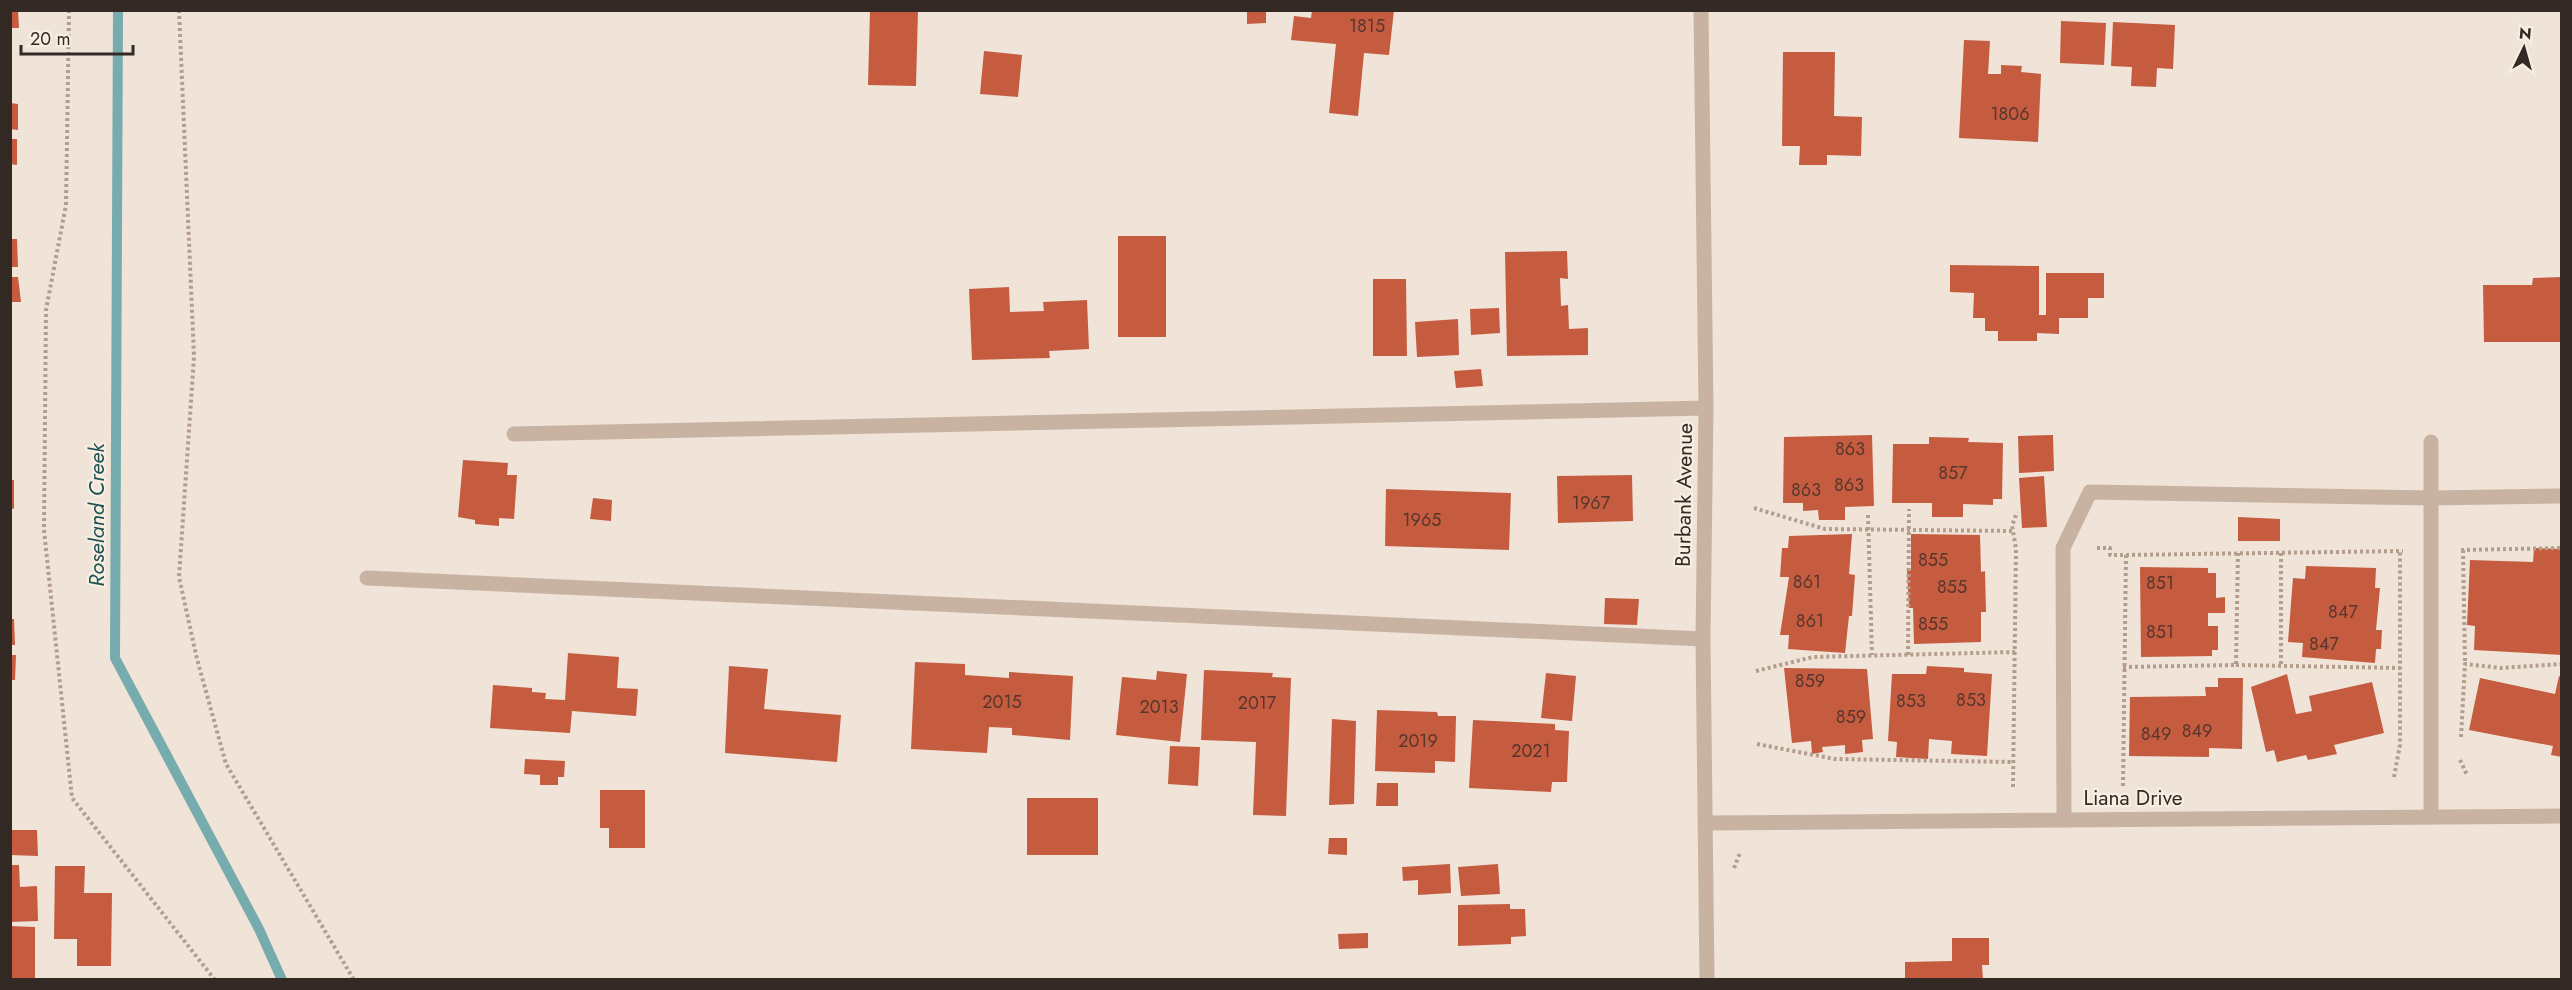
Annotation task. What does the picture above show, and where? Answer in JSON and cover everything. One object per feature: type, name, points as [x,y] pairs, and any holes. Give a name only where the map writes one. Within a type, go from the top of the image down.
[{"type":"street","name":"Burbank Avenue","points":[[1701,10],[1706,408],[1703,639],[1707,980]]},
{"type":"street","points":[[514,434],[1706,408]]},
{"type":"street","points":[[2431,442],[2431,816]]},
{"type":"street","points":[[2064,819],[2063,548],[2090,492],[2431,498],[2560,496]]},
{"type":"street","points":[[367,578],[1703,639]]},
{"type":"street","name":"Liana Drive","points":[[1706,823],[2562,816]]},
{"type":"path","points":[[69,10],[66,205],[46,310],[44,530],[72,798],[215,980]]},
{"type":"path","points":[[179,10],[194,357],[179,577],[197,659],[226,764],[354,980]]},
{"type":"path","points":[[1754,508],[1825,529],[2013,531]]},
{"type":"path","points":[[1908,655],[1909,510]]},
{"type":"path","points":[[2013,787],[2016,548],[2013,531],[2016,512]]},
{"type":"path","points":[[1868,515],[1872,656]]},
{"type":"path","points":[[2097,548],[2110,548],[2110,555],[2409,551]]},
{"type":"path","points":[[2457,550],[2562,548]]},
{"type":"path","points":[[2460,748],[2465,664],[2463,550]]},
{"type":"path","points":[[2394,777],[2400,746],[2400,551]]},
{"type":"path","points":[[2236,665],[2238,553]]},
{"type":"path","points":[[2281,553],[2281,666]]},
{"type":"path","points":[[2123,786],[2126,555]]},
{"type":"path","points":[[1756,671],[1813,657],[2015,652]]},
{"type":"path","points":[[2465,664],[2501,668],[2562,664]]},
{"type":"path","points":[[2123,667],[2236,665],[2400,668]]},
{"type":"path","points":[[1757,744],[1835,759],[2013,762]]},
{"type":"path","points":[[2459,759],[2467,775]]},
{"type":"building","points":[[10,10],[18,10],[19,28],[10,28]]},
{"type":"building","points":[[870,10],[918,10],[916,86],[868,85]]},
{"type":"building","points":[[1247,10],[1266,10],[1266,23],[1247,24]]},
{"type":"building","points":[[1312,10],[1394,10],[1389,55],[1364,53],[1358,116],[1329,113],[1336,44],[1291,40],[1294,16],[1311,18]]},
{"type":"building","points":[[2061,21],[2106,23],[2104,65],[2060,63]]},
{"type":"building","points":[[2113,22],[2175,25],[2173,69],[2157,68],[2156,87],[2131,86],[2132,67],[2111,66]]},
{"type":"building","points":[[1964,40],[1990,41],[1988,74],[2001,74],[2001,65],[2022,66],[2021,72],[2041,74],[2038,142],[1959,138]]},
{"type":"building","points":[[984,51],[1022,55],[1018,97],[980,94]]},
{"type":"building","points":[[1783,52],[1835,52],[1834,116],[1862,117],[1861,156],[1827,155],[1827,165],[1799,165],[1800,146],[1782,146]]},
{"type":"building","points":[[10,103],[18,104],[18,130],[10,129]]},
{"type":"building","points":[[10,139],[17,139],[17,165],[10,164]]},
{"type":"building","points":[[1118,236],[1166,236],[1166,337],[1118,337]]},
{"type":"building","points":[[10,239],[17,239],[18,267],[10,267]]},
{"type":"building","points":[[1567,251],[1568,279],[1560,278],[1561,306],[1568,305],[1569,329],[1588,328],[1588,355],[1507,356],[1505,252]]},
{"type":"building","points":[[1950,265],[2039,266],[2039,315],[2046,315],[2046,273],[2104,273],[2104,298],[2088,298],[2088,318],[2059,318],[2059,334],[2037,333],[2037,341],[1998,341],[1998,331],[1985,331],[1985,318],[1973,318],[1974,293],[1950,292]]},
{"type":"building","points":[[10,277],[18,277],[21,302],[10,302]]},
{"type":"building","points":[[2562,277],[2562,342],[2484,342],[2483,285],[2532,285],[2533,278]]},
{"type":"building","points":[[1373,279],[1406,279],[1407,356],[1373,356]]},
{"type":"building","points":[[1009,287],[1010,312],[1044,311],[1043,302],[1087,300],[1089,349],[1049,351],[1050,358],[972,360],[969,289]]},
{"type":"building","points":[[1499,308],[1500,333],[1471,335],[1470,309]]},
{"type":"building","points":[[1458,319],[1459,355],[1417,357],[1415,322]]},
{"type":"building","points":[[1481,369],[1483,386],[1456,388],[1454,371]]},
{"type":"building","points":[[1872,435],[1874,506],[1845,507],[1845,520],[1819,520],[1818,510],[1803,511],[1803,503],[1783,503],[1784,437]]},
{"type":"building","points":[[2053,435],[2054,471],[2019,473],[2018,436]]},
{"type":"building","points":[[1929,437],[1969,438],[1968,442],[2003,443],[2002,499],[1993,499],[1993,505],[1963,504],[1963,517],[1932,517],[1932,503],[1892,503],[1893,444],[1929,444]]},
{"type":"building","points":[[463,460],[508,463],[507,475],[517,475],[514,519],[499,518],[499,526],[475,524],[475,520],[458,517]]},
{"type":"building","points":[[1632,475],[1633,521],[1558,523],[1557,476]]},
{"type":"building","points":[[2044,476],[2047,527],[2022,528],[2019,478]]},
{"type":"building","points":[[10,480],[14,480],[14,509],[10,508]]},
{"type":"building","points":[[1386,489],[1511,493],[1509,550],[1385,546]]},
{"type":"building","points":[[593,498],[612,500],[611,521],[590,519]]},
{"type":"building","points":[[2238,517],[2280,519],[2280,541],[2238,541]]},
{"type":"building","points":[[1852,534],[1849,574],[1855,575],[1852,616],[1849,616],[1845,653],[1788,649],[1789,635],[1780,635],[1789,577],[1780,577],[1782,548],[1788,548],[1789,536]]},
{"type":"building","points":[[1911,534],[1980,535],[1981,572],[1985,571],[1986,612],[1981,612],[1981,642],[1914,644],[1913,608],[1909,608],[1907,570],[1911,570]]},
{"type":"building","points":[[2534,548],[2562,549],[2562,655],[2474,650],[2475,626],[2467,625],[2470,560],[2533,562]]},
{"type":"building","points":[[2306,566],[2376,568],[2375,588],[2380,588],[2376,630],[2382,630],[2381,649],[2376,649],[2375,663],[2302,657],[2303,643],[2288,642],[2293,578],[2305,579]]},
{"type":"building","points":[[2140,567],[2208,568],[2208,573],[2216,573],[2216,598],[2225,597],[2225,613],[2208,613],[2208,626],[2218,626],[2218,650],[2212,650],[2212,656],[2141,657]]},
{"type":"building","points":[[1605,598],[1639,599],[1637,625],[1604,624]]},
{"type":"building","points":[[10,619],[14,619],[15,645],[10,645]]},
{"type":"building","points":[[568,653],[619,657],[617,688],[638,689],[636,716],[572,711],[570,733],[490,728],[493,685],[532,688],[532,692],[546,693],[545,699],[565,700]]},
{"type":"building","points":[[10,655],[16,655],[15,680],[10,680]]},
{"type":"building","points":[[915,662],[965,664],[965,675],[1009,678],[1009,672],[1073,676],[1070,740],[1012,735],[1012,728],[989,727],[987,753],[911,749]]},
{"type":"building","points":[[729,666],[768,669],[764,709],[841,715],[837,762],[725,753]]},
{"type":"building","points":[[1927,666],[1964,668],[1964,672],[1992,674],[1987,756],[1951,754],[1952,741],[1929,739],[1928,759],[1896,757],[1897,742],[1888,741],[1892,674],[1926,674]]},
{"type":"building","points":[[1784,668],[1867,669],[1873,739],[1862,740],[1863,752],[1845,754],[1845,745],[1822,747],[1823,752],[1812,754],[1811,741],[1792,743]]},
{"type":"building","points":[[1204,670],[1273,673],[1272,677],[1291,678],[1286,816],[1253,815],[1256,742],[1201,740]]},
{"type":"building","points":[[1157,671],[1187,674],[1180,742],[1116,735],[1122,677],[1156,680]]},
{"type":"building","points":[[1546,673],[1576,676],[1572,721],[1541,718]]},
{"type":"building","points":[[2287,674],[2296,714],[2312,711],[2309,696],[2372,682],[2384,733],[2334,745],[2337,754],[2308,760],[2306,755],[2277,762],[2274,750],[2266,752],[2251,687]]},
{"type":"building","points":[[2559,676],[2562,677],[2562,757],[2551,755],[2553,746],[2469,730],[2480,678],[2555,694]]},
{"type":"building","points":[[2218,678],[2243,678],[2242,749],[2209,748],[2209,757],[2129,756],[2130,697],[2206,696],[2205,687],[2218,687]]},
{"type":"building","points":[[1377,710],[1437,712],[1438,716],[1456,716],[1455,762],[1435,761],[1435,773],[1375,771]]},
{"type":"building","points":[[1332,719],[1356,721],[1354,804],[1329,805]]},
{"type":"building","points":[[1473,720],[1555,724],[1555,730],[1569,731],[1567,782],[1552,782],[1551,792],[1469,788]]},
{"type":"building","points":[[1170,746],[1200,747],[1198,786],[1168,784]]},
{"type":"building","points":[[525,759],[565,761],[564,777],[558,777],[558,785],[540,785],[540,775],[524,774]]},
{"type":"building","points":[[1377,783],[1398,783],[1398,806],[1376,806]]},
{"type":"building","points":[[600,790],[645,790],[645,848],[609,848],[609,828],[600,828]]},
{"type":"building","points":[[1027,798],[1098,798],[1098,855],[1027,855]]},
{"type":"building","points":[[10,830],[37,830],[38,856],[10,855]]},
{"type":"building","points":[[1329,838],[1347,838],[1347,855],[1328,854]]},
{"type":"building","points":[[1450,864],[1451,893],[1418,895],[1418,880],[1403,881],[1402,867]]},
{"type":"building","points":[[1498,864],[1500,894],[1461,896],[1458,867]]},
{"type":"building","points":[[10,865],[19,865],[20,887],[37,886],[38,921],[10,922]]},
{"type":"building","points":[[55,866],[85,866],[84,893],[112,893],[111,966],[77,966],[77,939],[54,939]]},
{"type":"building","points":[[1510,904],[1510,909],[1525,909],[1526,936],[1511,937],[1511,944],[1458,946],[1458,905]]},
{"type":"building","points":[[10,926],[35,927],[35,980],[10,980]]},
{"type":"building","points":[[1368,933],[1368,948],[1339,949],[1338,934]]},
{"type":"building","points":[[1952,938],[1989,938],[1989,965],[1982,965],[1983,980],[1905,980],[1905,962],[1952,961]]},
{"type":"waterway","name":"Roseland Creek","points":[[118,10],[115,658],[259,929],[282,980]]}]
